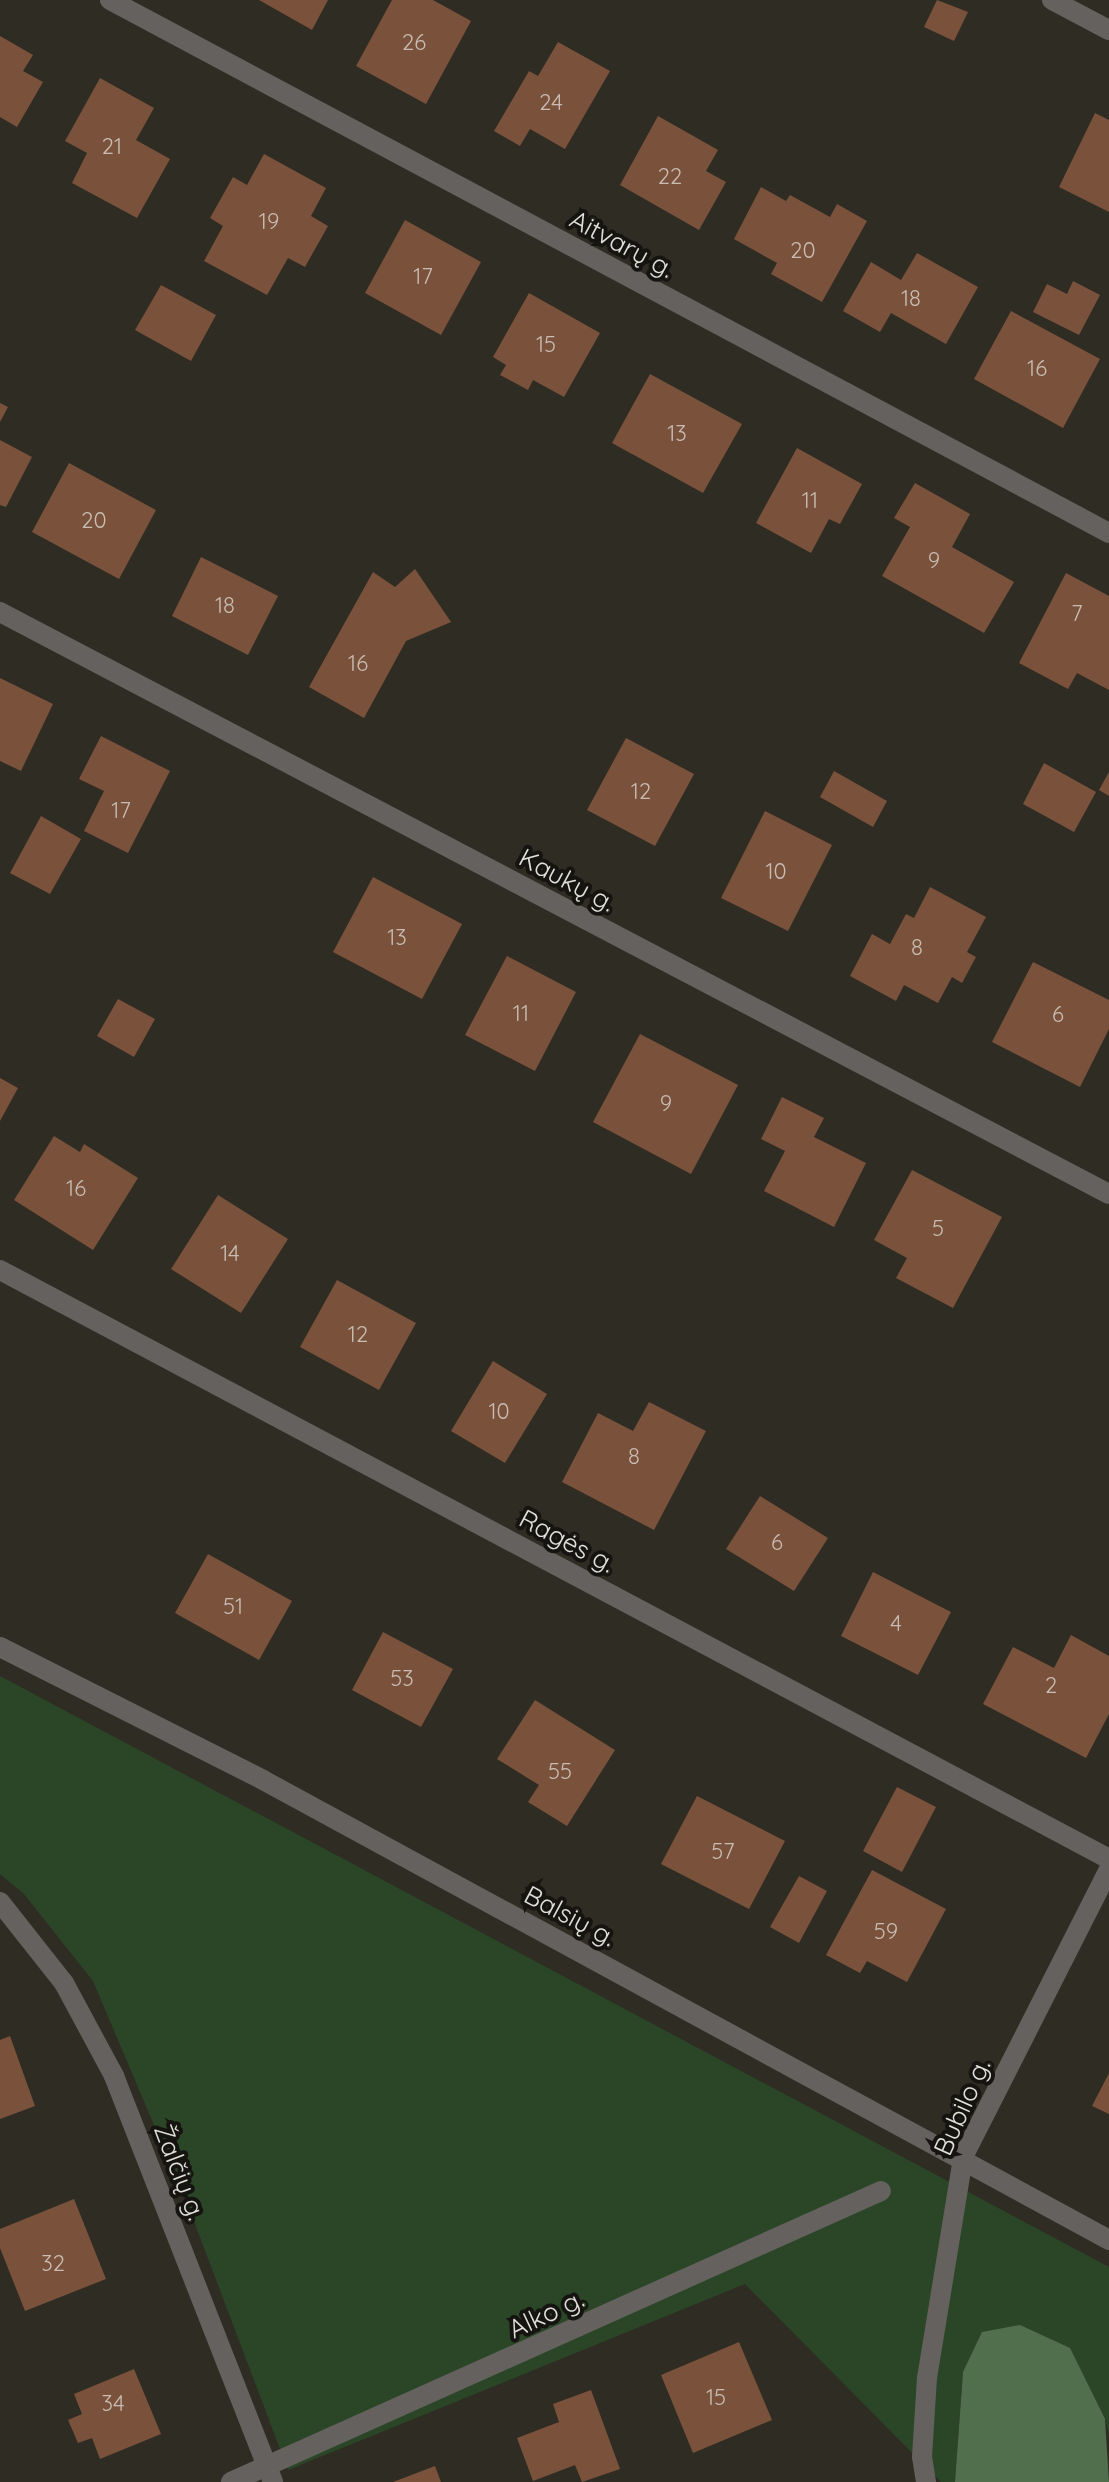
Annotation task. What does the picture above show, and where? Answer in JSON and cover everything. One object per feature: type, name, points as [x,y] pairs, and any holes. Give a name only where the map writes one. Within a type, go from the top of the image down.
[{"type":"street","name":"Aitvarų g.","points":[[110,0],[1109,533]]},
{"type":"street","points":[[1052,0],[1109,30]]},
{"type":"street","name":"Kaukų g.","points":[[0,612],[1109,1194]]},
{"type":"street","name":"Ragės g.","points":[[0,1270],[1109,1859]]},
{"type":"street","name":"Balsių g.","points":[[0,1647],[263,1780],[963,2157],[1109,2240]]},
{"type":"street","name":"Bubilo g.","points":[[926,2482],[922,2457],[927,2378],[963,2157],[1109,1869]]},
{"type":"street","name":"Žalčių g.","points":[[0,1902],[64,1983],[114,2076],[270,2475]]},
{"type":"street","name":"Alko g.","points":[[231,2482],[270,2475],[881,2191]]},
{"type":"green space","points":[[0,1676],[1109,2267],[1109,2434],[1105,2419],[963,2372],[955,2482],[941,2482],[745,2284],[288,2470],[187,2203],[93,1981],[24,1894],[0,1874]]},
{"type":"green space","points":[[1020,2325],[1070,2348],[1105,2419],[1109,2482],[955,2482],[963,2372],[982,2332]]},
{"type":"building","points":[[259,0],[328,0],[312,30]]},
{"type":"building","points":[[392,0],[433,0],[471,21],[426,104],[356,66]]},
{"type":"building","points":[[937,0],[968,12],[954,41],[924,27]]},
{"type":"building","points":[[0,36],[33,55],[23,71],[43,82],[17,127],[0,117]]},
{"type":"building","points":[[558,42],[610,71],[565,149],[530,129],[520,146],[494,131],[529,71],[538,76]]},
{"type":"building","points":[[100,78],[154,108],[136,140],[170,159],[137,218],[72,183],[87,153],[65,141]]},
{"type":"building","points":[[1095,113],[1109,120],[1109,212],[1059,187]]},
{"type":"building","points":[[658,116],[718,150],[706,171],[726,182],[699,230],[620,185]]},
{"type":"building","points":[[264,154],[326,188],[311,216],[328,226],[305,267],[288,258],[267,295],[204,261],[223,226],[210,218],[233,177],[247,185]]},
{"type":"building","points":[[761,187],[786,201],[790,195],[830,217],[837,204],[867,221],[822,302],[771,274],[777,263],[734,239]]},
{"type":"building","points":[[405,220],[481,262],[441,335],[365,293]]},
{"type":"building","points":[[917,253],[978,287],[946,344],[891,313],[880,332],[843,311],[871,262],[901,280]]},
{"type":"building","points":[[1073,281],[1100,295],[1079,335],[1033,312],[1047,284],[1067,294]]},
{"type":"building","points":[[161,285],[216,315],[191,361],[135,330]]},
{"type":"building","points":[[529,293],[600,333],[564,397],[533,380],[528,390],[500,375],[506,365],[493,357]]},
{"type":"building","points":[[1011,311],[1100,359],[1063,428],[974,379]]},
{"type":"building","points":[[650,374],[742,424],[703,493],[612,443]]},
{"type":"building","points":[[0,403],[8,407],[0,422]]},
{"type":"building","points":[[0,440],[32,457],[6,507],[0,505]]},
{"type":"building","points":[[797,448],[862,484],[840,524],[829,519],[811,553],[756,523]]},
{"type":"building","points":[[69,463],[156,510],[119,579],[32,532]]},
{"type":"building","points":[[915,483],[970,514],[952,547],[1014,582],[984,633],[882,576],[910,527],[894,518]]},
{"type":"building","points":[[201,557],[278,596],[248,655],[172,616]]},
{"type":"building","points":[[415,569],[451,622],[406,641],[364,718],[309,687],[373,572],[395,587]]},
{"type":"building","points":[[1066,573],[1109,596],[1109,690],[1077,673],[1068,689],[1019,663]]},
{"type":"building","points":[[0,678],[53,704],[21,771],[0,761]]},
{"type":"building","points":[[101,736],[170,771],[128,853],[84,831],[104,791],[79,779]]},
{"type":"building","points":[[626,738],[694,774],[655,846],[587,810]]},
{"type":"building","points":[[1044,763],[1096,792],[1074,832],[1023,804]]},
{"type":"building","points":[[834,771],[887,801],[873,827],[820,797]]},
{"type":"building","points":[[1109,772],[1109,796],[1099,790]]},
{"type":"building","points":[[765,811],[832,845],[788,931],[721,898]]},
{"type":"building","points":[[41,816],[81,839],[50,894],[10,873]]},
{"type":"building","points":[[373,877],[462,924],[422,999],[333,952]]},
{"type":"building","points":[[930,887],[986,917],[967,952],[976,957],[962,983],[952,977],[938,1003],[904,985],[896,1001],[850,976],[872,934],[890,944],[906,914],[914,918]]},
{"type":"building","points":[[507,956],[576,992],[535,1071],[465,1035]]},
{"type":"building","points":[[1033,962],[1109,1000],[1109,1029],[1080,1087],[992,1042]]},
{"type":"building","points":[[118,999],[155,1019],[134,1057],[97,1036]]},
{"type":"building","points":[[640,1034],[738,1085],[691,1174],[593,1122]]},
{"type":"building","points":[[0,1078],[18,1088],[0,1121]]},
{"type":"building","points":[[782,1097],[824,1118],[814,1137],[866,1163],[834,1227],[764,1191],[785,1151],[761,1139]]},
{"type":"building","points":[[54,1136],[80,1152],[84,1144],[138,1178],[93,1250],[14,1200]]},
{"type":"building","points":[[912,1170],[1002,1217],[953,1308],[896,1278],[907,1258],[874,1240]]},
{"type":"building","points":[[218,1195],[288,1239],[241,1313],[171,1269]]},
{"type":"building","points":[[337,1280],[416,1323],[379,1390],[300,1347]]},
{"type":"building","points":[[493,1361],[547,1394],[505,1463],[451,1431]]},
{"type":"building","points":[[649,1402],[706,1431],[654,1530],[562,1482],[598,1413],[633,1431]]},
{"type":"building","points":[[760,1496],[828,1538],[794,1591],[726,1549]]},
{"type":"building","points":[[208,1554],[292,1601],[259,1660],[175,1613]]},
{"type":"building","points":[[873,1572],[951,1612],[918,1675],[841,1636]]},
{"type":"building","points":[[383,1632],[453,1669],[421,1727],[352,1690]]},
{"type":"building","points":[[1071,1635],[1109,1656],[1109,1714],[1086,1758],[983,1704],[1013,1647],[1054,1668]]},
{"type":"building","points":[[535,1700],[615,1750],[567,1826],[528,1802],[539,1785],[497,1759]]},
{"type":"building","points":[[897,1787],[936,1807],[902,1872],[863,1851]]},
{"type":"building","points":[[697,1796],[785,1841],[749,1909],[661,1864]]},
{"type":"building","points":[[872,1870],[946,1909],[907,1982],[867,1961],[860,1973],[826,1955]]},
{"type":"building","points":[[799,1876],[827,1891],[799,1943],[770,1927]]},
{"type":"building","points":[[10,2036],[35,2106],[0,2119],[0,2040]]},
{"type":"building","points":[[1109,2073],[1109,2114],[1092,2106]]},
{"type":"building","points":[[74,2199],[106,2279],[25,2311],[0,2248],[0,2229]]},
{"type":"building","points":[[739,2342],[772,2420],[693,2453],[661,2375]]},
{"type":"building","points":[[134,2369],[161,2434],[100,2459],[92,2438],[78,2443],[68,2420],[82,2414],[74,2394]]},
{"type":"building","points":[[591,2390],[620,2469],[582,2482],[575,2465],[533,2481],[517,2438],[559,2422],[553,2404]]},
{"type":"building","points":[[435,2466],[441,2482],[393,2482]]}]
